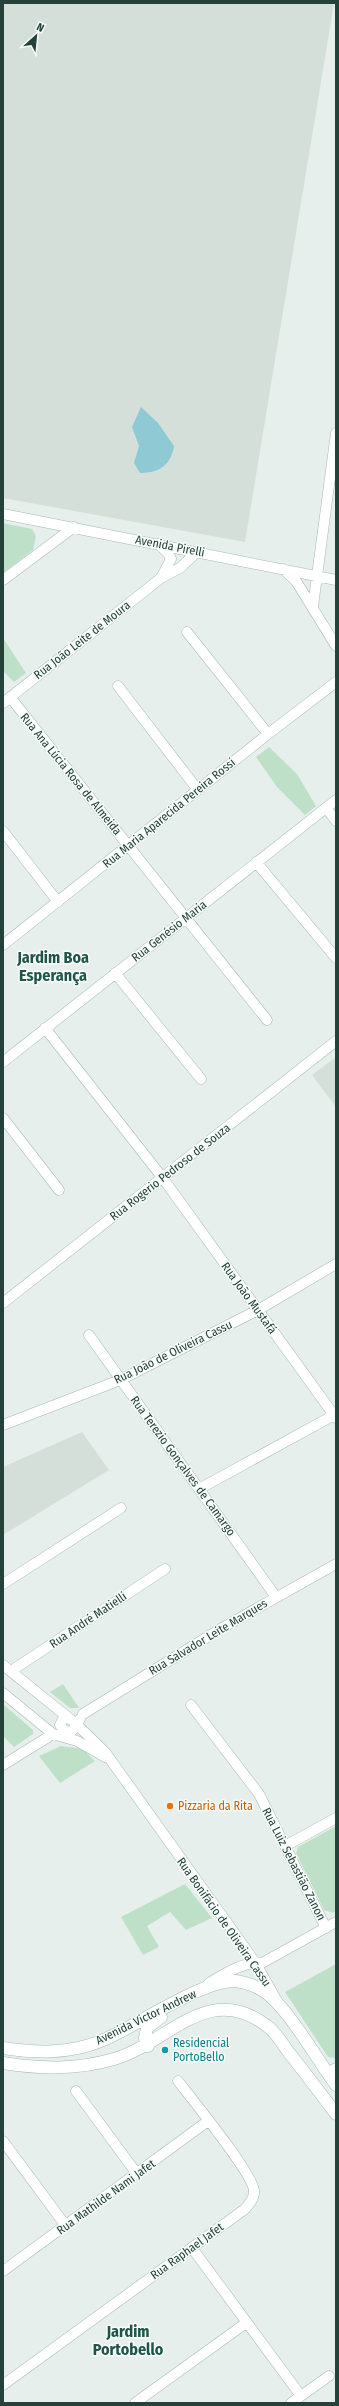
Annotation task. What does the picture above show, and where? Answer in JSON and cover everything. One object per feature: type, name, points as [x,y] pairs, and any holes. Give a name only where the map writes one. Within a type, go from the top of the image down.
[{"type":"main road","name":"Avenida Victor Andrew","points":[[3,2048],[35,2052],[78,2048],[101,2041],[191,1994],[225,1982],[237,1981],[262,1990],[281,2007]]},
{"type":"main road","points":[[146,2044],[145,2035],[149,2025],[164,2015],[170,2006]]},
{"type":"main road","name":"Rua Bonifácio de Oliveira Cassu","points":[[281,2007],[332,2071],[336,2085]]},
{"type":"main road","name":"Avenida Victor Andrew","points":[[3,2063],[36,2068],[83,2066],[115,2059],[146,2044],[196,2014],[215,2010],[237,2012],[262,2022],[279,2039]]},
{"type":"main road","points":[[279,2039],[288,2045],[309,2067],[332,2071]]},
{"type":"main road","points":[[279,2039],[336,2114]]},
{"type":"street","points":[[311,604],[313,575],[319,552],[336,433]]},
{"type":"street","name":"Avenida Pirelli","points":[[3,514],[283,568],[336,580]]},
{"type":"street","points":[[3,580],[74,527]]},
{"type":"street","name":"Rua João Leite de Moura","points":[[156,543],[168,552],[171,559],[160,578]]},
{"type":"street","name":"Rua João Leite de Moura","points":[[6,700],[160,578],[180,568],[198,552]]},
{"type":"street","points":[[283,568],[290,574],[311,604],[336,646]]},
{"type":"street","points":[[187,632],[268,734]]},
{"type":"street","name":"Rua Maria Aparecida Pereira Rossi","points":[[3,945],[268,734],[336,682]]},
{"type":"street","points":[[118,686],[198,790]]},
{"type":"street","name":"Rua Ana Lúcia Rosa de Almeida","points":[[6,700],[129,846],[267,1020]]},
{"type":"street","name":"Rua Genésio Maria","points":[[3,1062],[336,800]]},
{"type":"street","points":[[326,808],[336,821]]},
{"type":"street","points":[[3,831],[58,902]]},
{"type":"street","points":[[256,862],[336,958]]},
{"type":"street","points":[[115,974],[201,1079]]},
{"type":"street","name":"Rua João Mustafá","points":[[45,1028],[162,1177],[335,1416]]},
{"type":"street","name":"Rua Rogerio Pedroso de Souza","points":[[3,1302],[336,1041]]},
{"type":"street","points":[[3,1118],[59,1190]]},
{"type":"street","name":"Rua João de Oliveira Cassu","points":[[3,1425],[120,1380],[258,1310],[336,1264]]},
{"type":"street","name":"Rua Terezio Gonçalves de Camargo","points":[[89,1335],[276,1597]]},
{"type":"street","points":[[199,1489],[335,1416]]},
{"type":"street","points":[[3,1584],[122,1508]]},
{"type":"street","name":"Rua Salvador Leite Marques","points":[[3,1765],[222,1628],[336,1564]]},
{"type":"street","name":"Rua André Matielli","points":[[11,1672],[165,1569]]},
{"type":"street","name":"Rua Bonifácio de Oliveira Cassu","points":[[3,1665],[70,1723],[92,1737],[255,1962],[281,2007]]},
{"type":"street","name":"Rua Bonifácio de Oliveira Cassu","points":[[3,1693],[53,1734],[77,1741],[110,1760]]},
{"type":"street","name":"Rua Luiz Sebastião Zanon","points":[[191,1705],[258,1794],[326,1928]]},
{"type":"street","points":[[285,1846],[336,1818]]},
{"type":"street","points":[[191,1994],[231,1971],[255,1962],[262,1963],[336,1922]]},
{"type":"street","name":"Rua Raphael Jafet","points":[[3,2386],[245,2209],[251,2202],[254,2191],[247,2173],[178,2081]]},
{"type":"street","points":[[76,2091],[137,2174]]},
{"type":"street","name":"Rua Mathilde Nami Jafet","points":[[3,2272],[208,2121]]},
{"type":"street","points":[[3,2140],[66,2226]]},
{"type":"street","points":[[192,2248],[301,2396]]},
{"type":"street","points":[[135,2403],[246,2323]]},
{"type":"street","points":[[291,2403],[329,2376]]},
{"type":"shaded area","points":[[3,3],[334,3],[245,542],[3,498]]},
{"type":"shaded area","points":[[336,1057],[336,1107],[312,1075]]},
{"type":"shaded area","points":[[82,1432],[109,1470],[3,1535],[3,1467]]},
{"type":"green space","points":[[3,523],[32,529],[36,536],[33,550],[3,573]]},
{"type":"green space","points":[[3,638],[26,673],[14,682],[3,671]]},
{"type":"green space","points":[[269,747],[297,774],[316,806],[305,815],[277,787],[256,757]]},
{"type":"green space","points":[[63,1684],[79,1708],[70,1708],[50,1692]]},
{"type":"green space","points":[[3,1704],[33,1730],[33,1734],[14,1747],[3,1736]]},
{"type":"green space","points":[[61,1746],[83,1749],[95,1761],[60,1783],[39,1756]]},
{"type":"green space","points":[[336,1826],[336,1911],[333,1913],[324,1910],[296,1853],[298,1847]]},
{"type":"green space","points":[[185,1884],[212,1918],[186,1930],[170,1912],[147,1926],[159,1947],[143,1955],[121,1917]]},
{"type":"green space","points":[[336,1964],[336,2058],[328,2057],[285,1992]]},
{"type":"water","points":[[141,407],[158,423],[174,446],[170,458],[163,467],[147,473],[140,473],[134,463],[139,446],[132,427]]},
{"type":"place","name":"Pizzaria da Rita","points":[[170,1806]]},
{"type":"place","name":"Residencial PortoBello","points":[[165,2050]]},
{"type":"district","name":"Jardim Boa Esperança","points":[[53,966]]},
{"type":"district","name":"Jardim Portobello","points":[[128,2340]]}]
